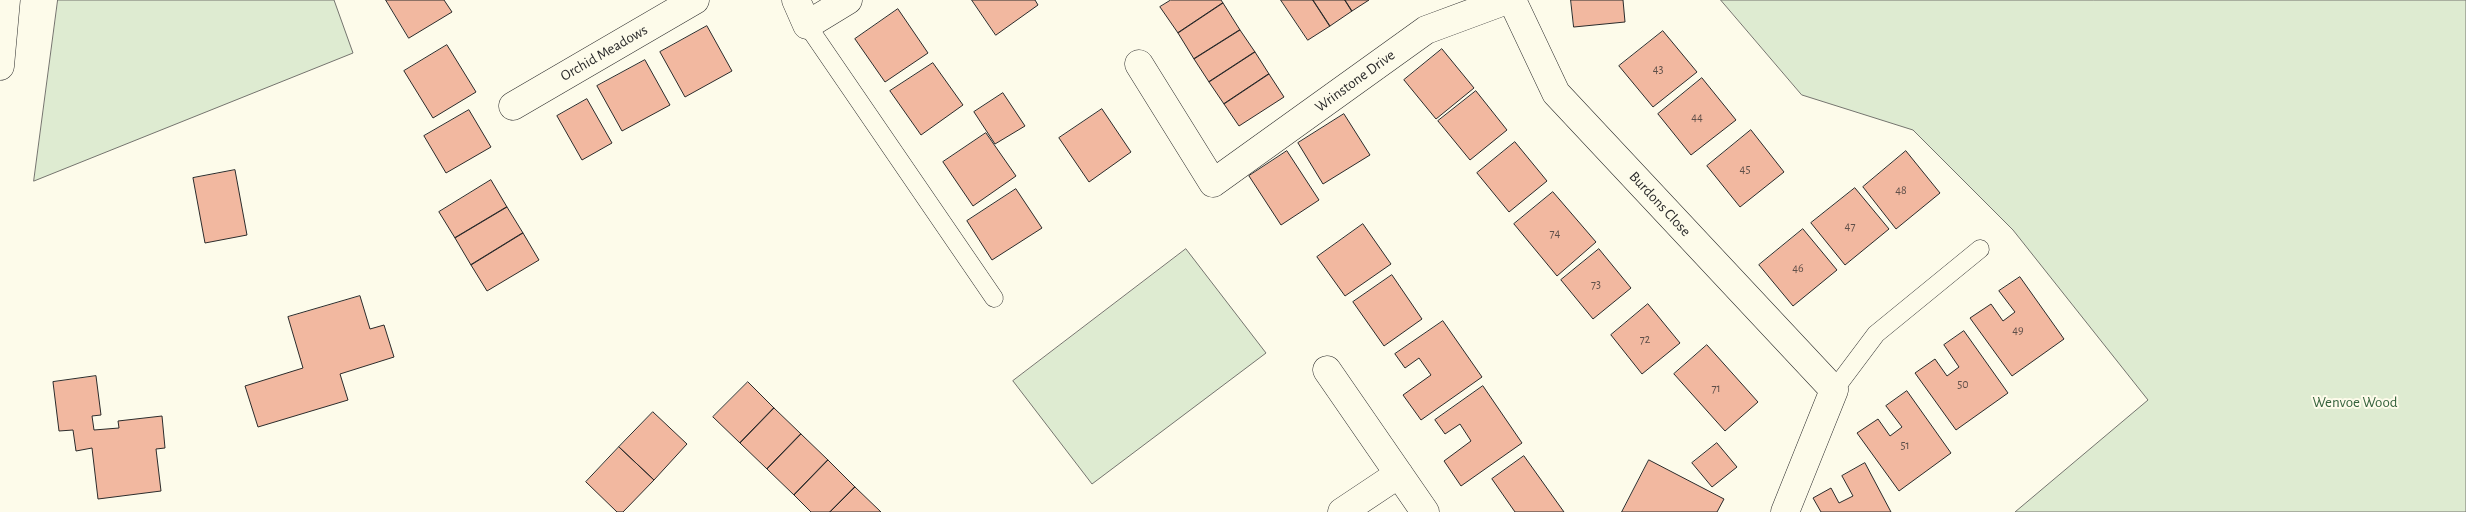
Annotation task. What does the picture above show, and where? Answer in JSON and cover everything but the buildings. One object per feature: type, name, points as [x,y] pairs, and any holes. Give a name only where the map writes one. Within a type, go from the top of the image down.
[{"type":"street","points":[[0,66],[6,0]]},
{"type":"street","name":"Orchid Meadows","points":[[513,106],[695,0]]},
{"type":"street","points":[[796,0],[807,25],[848,0]]},
{"type":"street","name":"Wrinstone Drive","points":[[1139,64],[1213,183],[1426,30],[1507,0]]},
{"type":"street","name":"Burdons Close","points":[[1512,0],[1556,93],[1834,390]]},
{"type":"street","points":[[1327,370],[1425,512]]},
{"type":"street","points":[[1785,512],[1834,390]]},
{"type":"street","points":[[1342,512],[1399,474]]},
{"type":"lane","points":[[807,25],[994,298]]},
{"type":"lane","points":[[1834,390],[1876,334],[1980,249]]},
{"type":"green space","points":[[58,0],[334,0],[353,53],[34,181]]},
{"type":"green space","name":"Wenvoe Wood","points":[[1721,0],[2466,0],[2466,512],[2015,512],[2148,400],[2013,230],[1913,130],[1802,95]]},
{"type":"green space","points":[[1186,249],[1266,353],[1092,484],[1013,381]]}]
